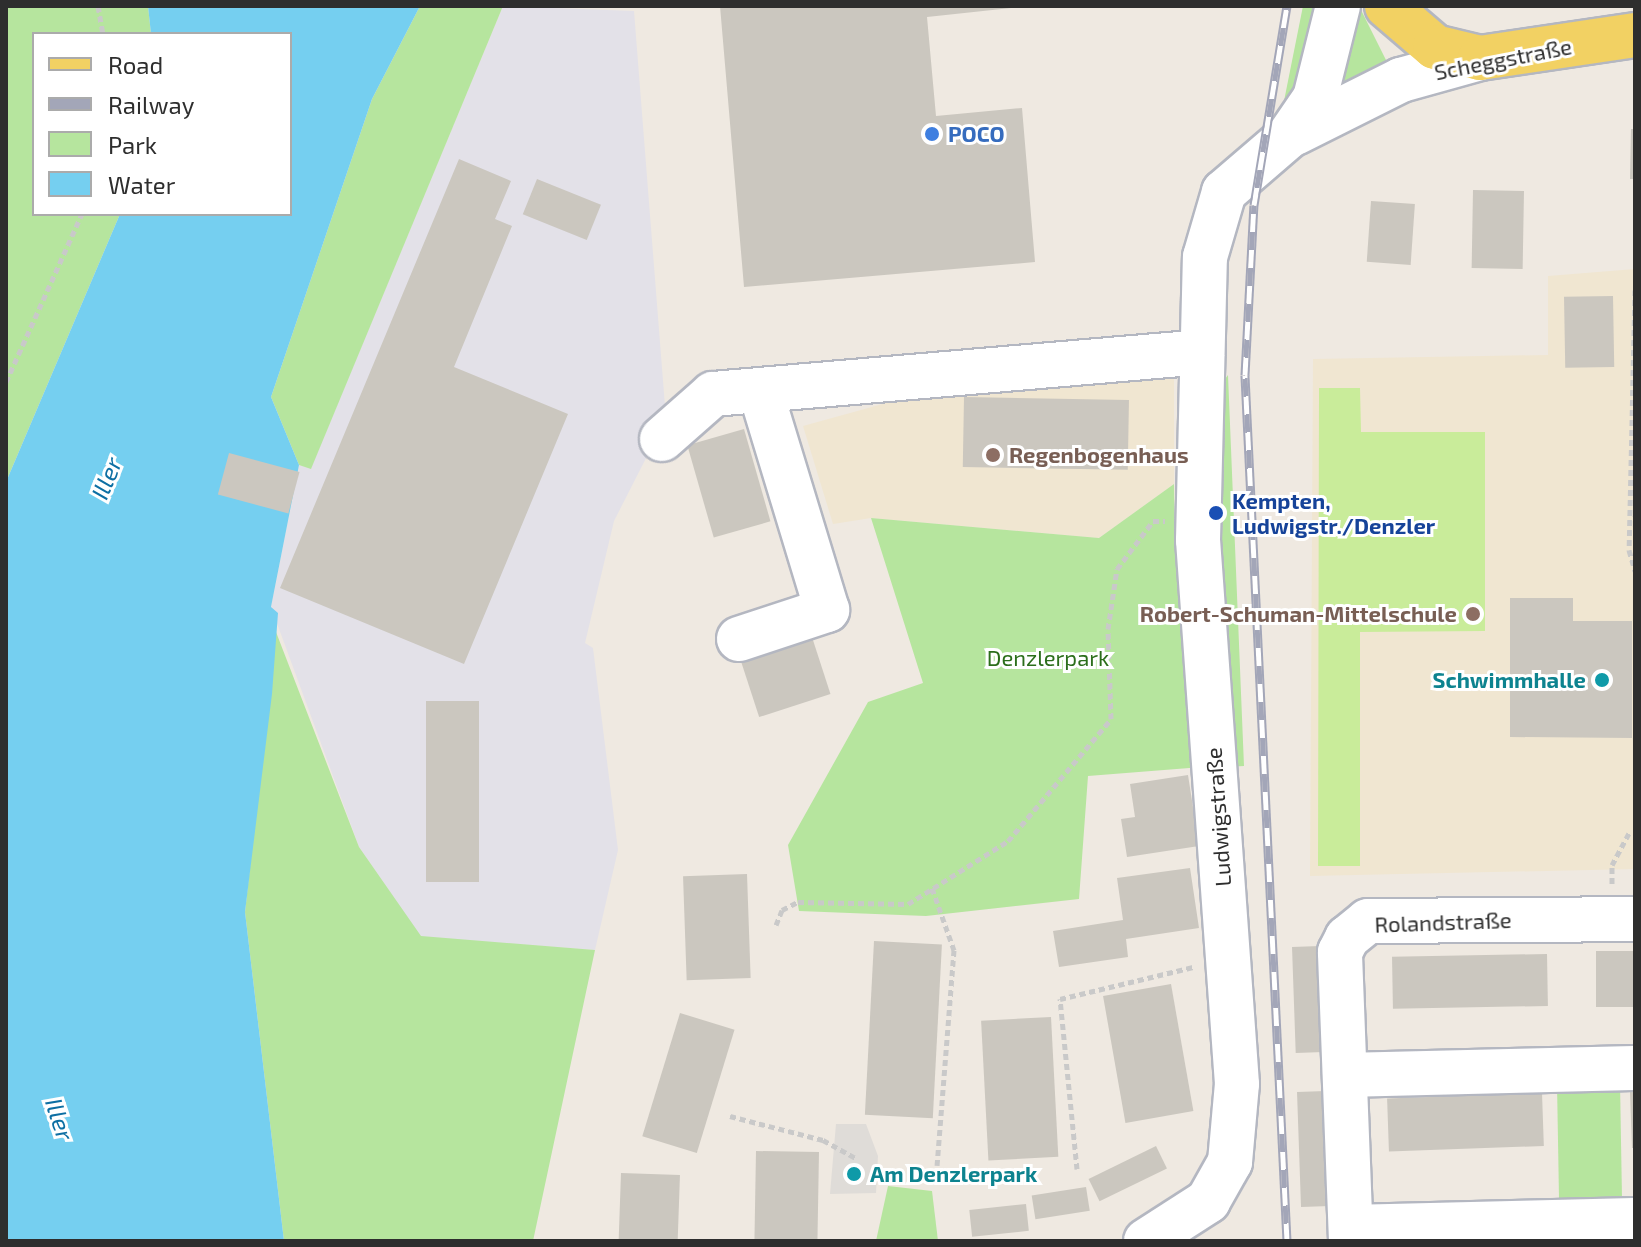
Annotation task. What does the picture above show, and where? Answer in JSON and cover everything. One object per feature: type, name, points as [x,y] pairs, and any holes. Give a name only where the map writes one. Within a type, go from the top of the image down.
[{"type":"main road","points":[[1387,6],[1435,47],[1480,58]]},
{"type":"main road","name":"Scheggstraße","points":[[1480,58],[1635,35]]},
{"type":"street","name":"Ludwigstraße","points":[[1146,1241],[1208,1201],[1230,1162],[1237,1084],[1199,521],[1202,352],[1214,212],[1235,178],[1289,136],[1315,98],[1338,6]]},
{"type":"street","name":"Scheggstraße","points":[[1289,136],[1389,85],[1480,58]]},
{"type":"street","points":[[662,439],[713,394],[1202,352]]},
{"type":"street","points":[[739,639],[827,610],[760,390]]},
{"type":"street","name":"Rolandstraße","points":[[1624,919],[1368,921],[1340,952],[1351,1234],[1635,1220]]},
{"type":"street","points":[[1345,1075],[1635,1068]]},
{"type":"path","points":[[98,6],[103,32]]},
{"type":"path","points":[[6,382],[81,216]]},
{"type":"path","points":[[1635,290],[1629,550],[1635,571]]},
{"type":"path","points":[[776,925],[782,910],[798,902],[908,904],[1008,841],[1111,719],[1108,629],[1117,569],[1153,521],[1199,521]]},
{"type":"path","points":[[1624,919],[1612,865],[1629,833]]},
{"type":"path","points":[[932,888],[954,950],[937,1165]]},
{"type":"path","points":[[1077,1169],[1060,999],[1164,970],[1228,963]]},
{"type":"path","points":[[730,1116],[823,1140],[857,1159]]},
{"type":"shaded area","points":[[503,6],[634,11],[666,419],[614,521],[585,643],[593,648],[618,850],[595,950],[421,937],[359,847],[271,607],[299,465],[311,468]]},
{"type":"shaded area","name":"Robert-Schuman-Mittelschule","points":[[1635,269],[1635,869],[1310,876],[1313,359],[1548,355],[1548,276]]},
{"type":"shaded area","name":"Regenbogenhaus","points":[[1174,370],[1174,484],[1099,538],[871,518],[833,524],[803,426],[955,384]]},
{"type":"shaded area","name":"Am Denzlerpark","points":[[836,1124],[866,1124],[878,1156],[876,1193],[830,1194]]},
{"type":"green space","points":[[6,6],[148,6],[151,32],[32,32],[32,216],[119,216],[6,482]]},
{"type":"green space","points":[[420,6],[503,6],[311,469],[299,465],[271,397],[372,99]]},
{"type":"green space","points":[[1303,6],[1316,6],[1299,78],[1283,106]]},
{"type":"green space","points":[[1359,6],[1394,76],[1320,99]]},
{"type":"green space","points":[[1228,375],[1244,766],[1226,767],[1212,538],[1222,538],[1223,489],[1213,488],[1219,387]]},
{"type":"green space","points":[[1319,388],[1360,388],[1361,432],[1485,432],[1485,631],[1360,632],[1360,866],[1318,866]]},
{"type":"green space","name":"Denzlerpark","points":[[1174,484],[1175,541],[1187,540],[1202,767],[1088,776],[1079,899],[926,916],[799,911],[788,845],[868,702],[923,683],[871,518],[1099,538]]},
{"type":"green space","points":[[276,632],[359,847],[421,936],[595,950],[533,1241],[284,1241],[245,912]]},
{"type":"green space","points":[[1620,1083],[1622,1202],[1559,1203],[1557,1084]]},
{"type":"green space","points":[[888,1186],[932,1191],[938,1241],[876,1241]]},
{"type":"water","name":"Iller","points":[[148,6],[420,6],[372,99],[271,397],[299,465],[271,607],[278,613],[272,694],[245,912],[284,1241],[6,1241],[6,482],[119,216],[292,216],[292,32],[151,32]]},
{"type":"building","points":[[720,6],[1029,6],[927,17],[936,116],[1022,108],[1035,262],[744,287]]},
{"type":"building","points":[[1631,129],[1635,129],[1635,179],[1630,179]]},
{"type":"building","points":[[459,159],[511,181],[495,219],[512,226],[454,367],[568,414],[464,664],[280,588]]},
{"type":"building","points":[[537,179],[601,205],[587,240],[523,214]]},
{"type":"building","points":[[1473,190],[1524,191],[1523,269],[1472,268]]},
{"type":"building","points":[[1371,201],[1415,204],[1411,265],[1367,262]]},
{"type":"building","points":[[1613,296],[1614,367],[1565,368],[1564,297]]},
{"type":"building","points":[[964,397],[1129,400],[1128,470],[963,467]]},
{"type":"building","points":[[744,429],[770,521],[714,538],[687,445]]},
{"type":"building","points":[[229,453],[300,472],[288,513],[218,495]]},
{"type":"building","points":[[1510,598],[1573,598],[1573,621],[1632,621],[1632,738],[1510,737]]},
{"type":"building","points":[[811,634],[830,694],[759,717],[740,657]]},
{"type":"building","points":[[426,701],[479,701],[479,882],[426,882]]},
{"type":"building","points":[[1188,775],[1199,846],[1127,857],[1121,819],[1135,817],[1130,784]]},
{"type":"building","points":[[1190,868],[1199,928],[1126,939],[1128,957],[1059,967],[1053,931],[1123,920],[1117,878]]},
{"type":"building","points":[[747,874],[751,978],[687,980],[683,876]]},
{"type":"building","points":[[874,941],[942,945],[933,1118],[865,1115]]},
{"type":"building","points":[[1320,946],[1324,1052],[1296,1053],[1292,947]]},
{"type":"building","points":[[1596,951],[1635,951],[1635,1007],[1596,1007]]},
{"type":"building","points":[[1547,954],[1548,1006],[1393,1009],[1392,957]]},
{"type":"building","points":[[1171,984],[1193,1111],[1125,1123],[1103,996]]},
{"type":"building","points":[[680,1013],[735,1030],[697,1153],[642,1136]]},
{"type":"building","points":[[1051,1017],[1058,1157],[988,1160],[981,1021]]},
{"type":"building","points":[[1326,1091],[1330,1206],[1301,1207],[1297,1092]]},
{"type":"building","points":[[1630,1092],[1635,1092],[1635,1148],[1632,1148]]},
{"type":"building","points":[[1542,1093],[1544,1146],[1389,1151],[1387,1098]]},
{"type":"building","points":[[1156,1146],[1167,1168],[1100,1201],[1089,1179]]},
{"type":"building","points":[[756,1151],[819,1152],[817,1241],[754,1241]]},
{"type":"building","points":[[621,1173],[680,1175],[678,1241],[619,1241]]},
{"type":"building","points":[[1086,1187],[1090,1211],[1035,1219],[1032,1196]]},
{"type":"building","points":[[1026,1204],[1029,1231],[972,1237],[969,1210]]},
{"type":"railway","points":[[1287,6],[1254,205],[1245,375],[1287,1241]]},
{"type":"place","name":"POCO","points":[[932,134]]},
{"type":"place","name":"Regenbogenhaus","points":[[993,455]]},
{"type":"place","name":"Kempten, Ludwigstr./Denzler","points":[[1216,513]]},
{"type":"place","name":"Robert-Schuman-Mittelschule","points":[[1473,614]]},
{"type":"place","name":"Schwimmhalle","points":[[1602,680]]},
{"type":"place","name":"Am Denzlerpark","points":[[854,1174]]}]
